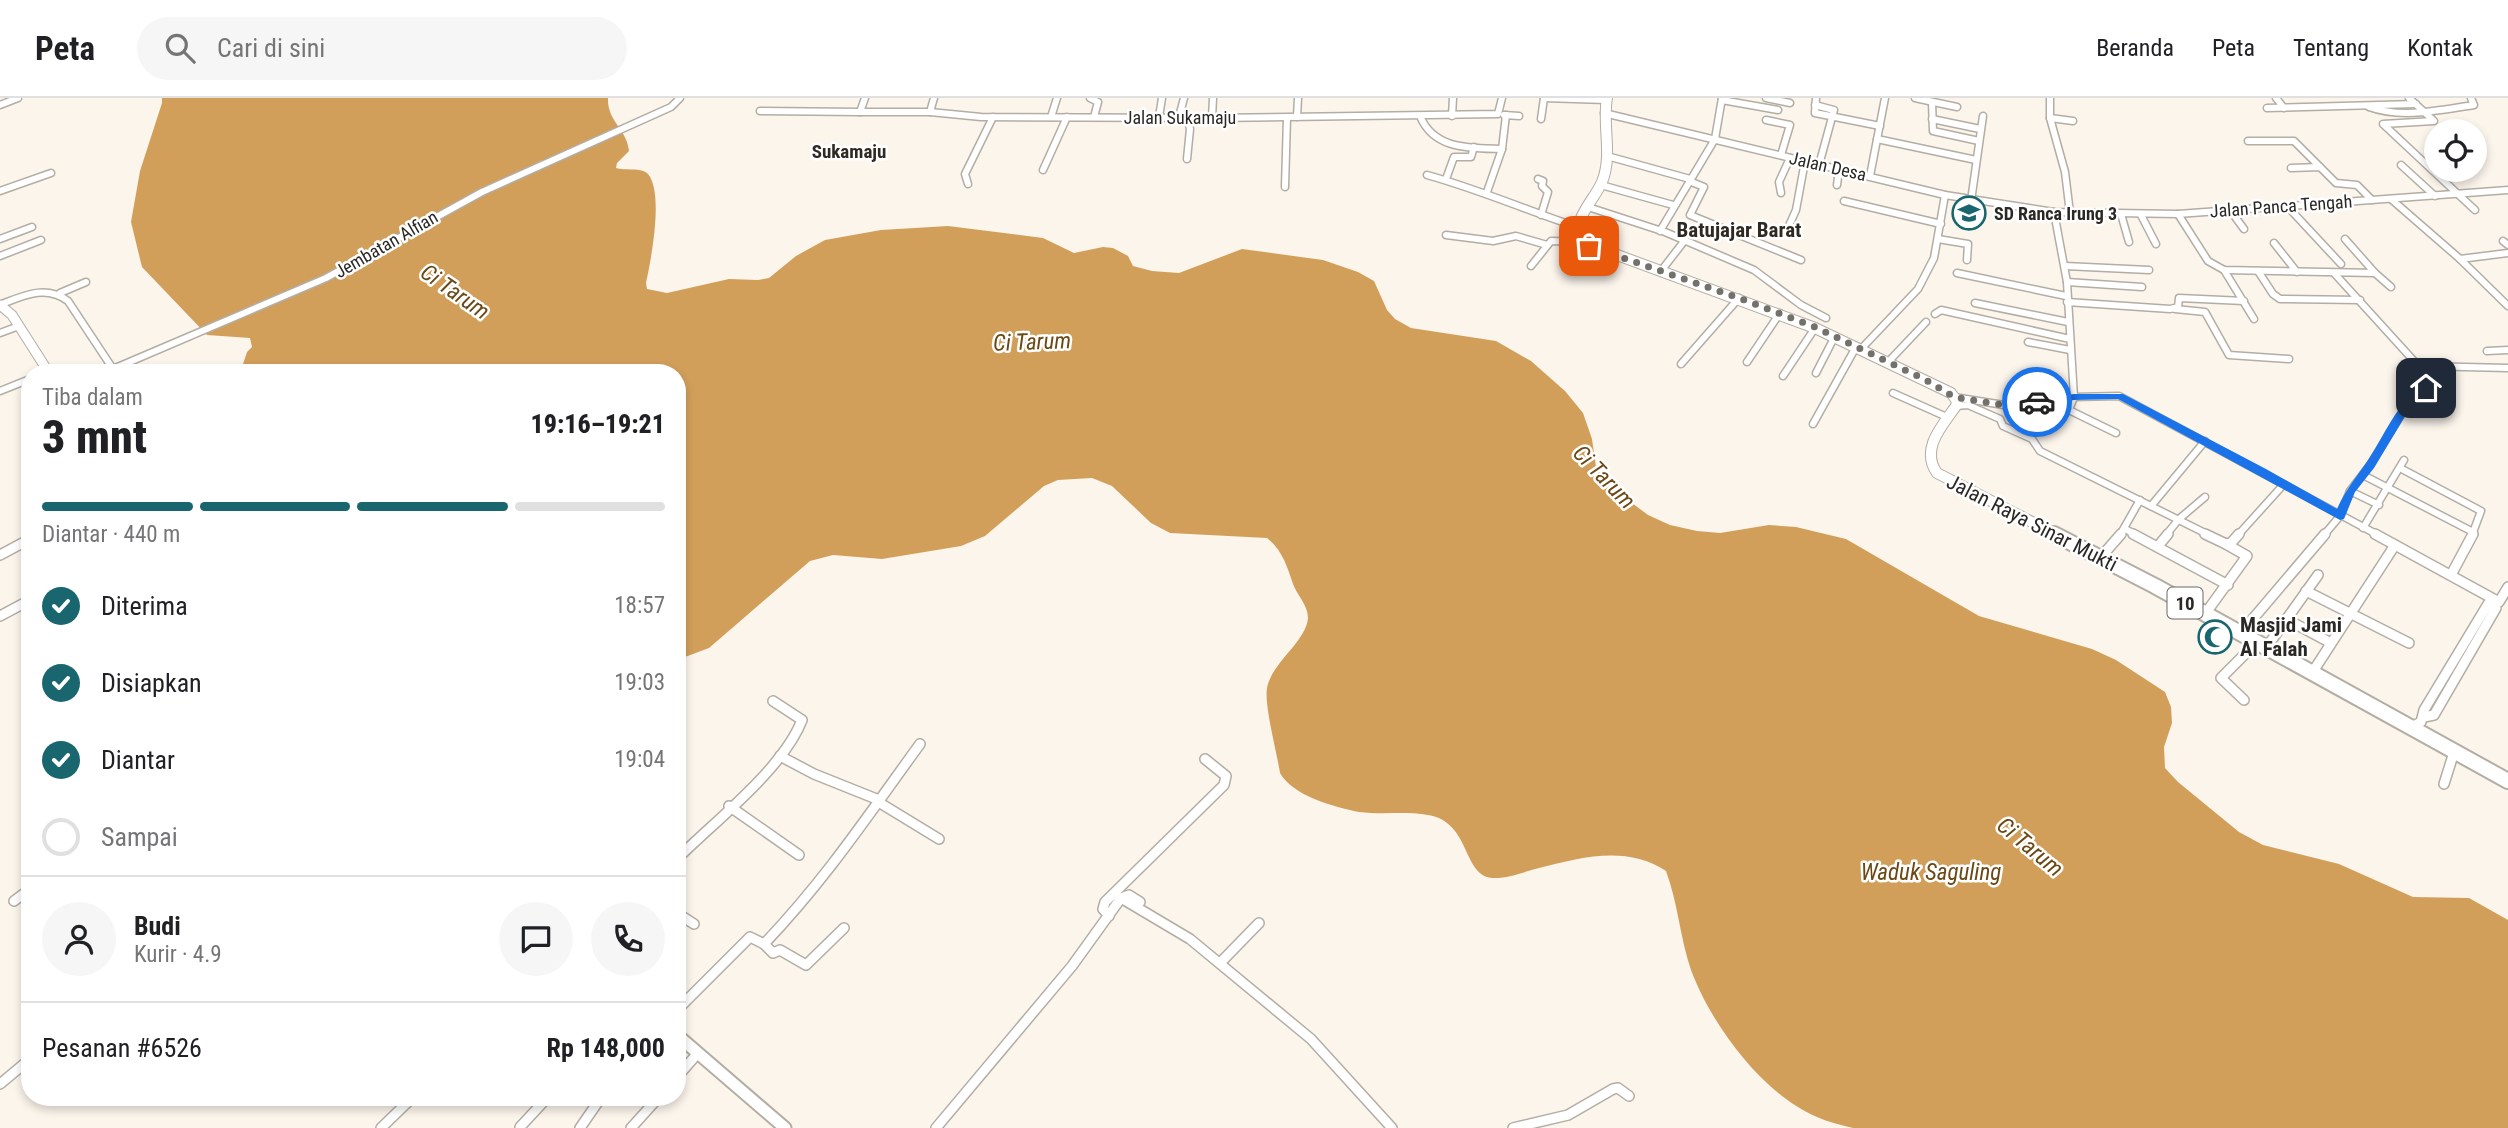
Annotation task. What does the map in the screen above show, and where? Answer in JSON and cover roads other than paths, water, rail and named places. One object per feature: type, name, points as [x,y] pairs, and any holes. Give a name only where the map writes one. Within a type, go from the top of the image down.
[{"type":"highway","points":[[1606,99],[1604,113],[1607,156],[1601,184],[1577,227],[1577,235],[1582,243],[1815,327],[1889,361],[1955,401]]},
{"type":"highway","name":"Jalan Raya Sinar Mukti","points":[[1955,401],[1949,418],[1928,453],[1933,470],[2205,614],[2508,781]]},
{"type":"main road","points":[[1,305],[19,326],[42,364]]},
{"type":"main road","points":[[686,1043],[785,1128]]},
{"type":"street","points":[[0,105],[18,98]]},
{"type":"street","name":"Jembatan Alfian","points":[[122,364],[326,278],[482,191],[674,105],[680,98]]},
{"type":"street","points":[[860,112],[865,98]]},
{"type":"street","points":[[930,112],[934,98]]},
{"type":"street","points":[[1051,117],[1057,98]]},
{"type":"street","points":[[1090,98],[1098,102],[1094,117]]},
{"type":"street","points":[[1159,117],[1163,98]]},
{"type":"street","points":[[1179,117],[1184,98]]},
{"type":"street","points":[[1212,118],[1213,98]]},
{"type":"street","points":[[1297,117],[1298,98]]},
{"type":"street","points":[[1451,116],[1453,98]]},
{"type":"street","points":[[1497,114],[1502,98]]},
{"type":"street","points":[[1541,118],[1544,98],[1606,99]]},
{"type":"street","points":[[1766,98],[1790,103]]},
{"type":"street","points":[[1870,176],[1885,98]]},
{"type":"street","points":[[1915,98],[1957,107]]},
{"type":"street","points":[[2050,98],[2050,118],[2065,172],[2070,213]]},
{"type":"street","points":[[2276,98],[2284,108]]},
{"type":"street","points":[[2306,98],[2314,108]]},
{"type":"street","points":[[2409,98],[2434,121],[2383,123],[2475,210]]},
{"type":"street","points":[[2367,106],[2380,112],[2426,111],[2474,105],[2471,98]]},
{"type":"street","points":[[1660,231],[1673,205],[1715,139],[1722,99],[1778,110]]},
{"type":"street","points":[[1816,102],[1833,108],[1833,117],[1819,165]]},
{"type":"street","points":[[1932,102],[1933,131],[1979,141]]},
{"type":"street","points":[[2267,108],[2416,104]]},
{"type":"street","points":[[2367,106],[2377,117]]},
{"type":"street","name":"Jalan Sukamaju","points":[[760,111],[930,112],[993,117],[1519,116]]},
{"type":"street","name":"Jalan Desa","points":[[1604,113],[1971,201],[2054,212]]},
{"type":"street","points":[[1487,192],[1502,149],[1506,115]]},
{"type":"street","points":[[1420,116],[1422,126],[1443,144],[1502,149]]},
{"type":"street","points":[[1971,201],[1983,116]]},
{"type":"street","points":[[968,184],[965,174],[993,117]]},
{"type":"street","points":[[1043,170],[1067,117]]},
{"type":"street","points":[[1187,117],[1187,159]]},
{"type":"street","points":[[1833,117],[1880,126]]},
{"type":"street","points":[[1284,187],[1287,118]]},
{"type":"street","points":[[2050,118],[2073,121]]},
{"type":"street","points":[[1932,119],[1980,129]]},
{"type":"street","points":[[1766,120],[1790,125],[1782,155]]},
{"type":"street","points":[[1877,139],[1976,160]]},
{"type":"street","points":[[2248,141],[2294,141],[2336,184],[2357,185],[2372,200]]},
{"type":"street","points":[[1446,179],[1454,157],[1471,157],[1474,147]]},
{"type":"street","points":[[1607,156],[1703,186],[1690,215],[1801,260]]},
{"type":"street","points":[[1781,192],[1779,182],[1790,158]]},
{"type":"street","points":[[1787,230],[1796,210],[1805,161]]},
{"type":"street","points":[[2401,164],[2435,195]]},
{"type":"street","points":[[2291,168],[2320,167]]},
{"type":"street","points":[[1837,185],[1839,169]]},
{"type":"street","points":[[0,191],[51,173]]},
{"type":"street","points":[[1427,175],[1487,192],[1514,206],[1577,227]]},
{"type":"street","points":[[1538,179],[1543,181],[1542,186],[1548,192],[1541,215]]},
{"type":"street","points":[[1601,184],[1673,205]]},
{"type":"street","points":[[1685,188],[1701,193]]},
{"type":"street","name":"Jalan Panca Tengah","points":[[2054,212],[2178,214],[2508,190]]},
{"type":"street","points":[[1813,424],[1859,348],[1918,289],[1934,258],[1945,195]]},
{"type":"street","points":[[2391,199],[2508,306]]},
{"type":"street","points":[[1844,201],[1941,224]]},
{"type":"street","points":[[2287,206],[2341,264]]},
{"type":"street","points":[[1588,207],[1685,240],[1754,270],[1801,304],[1826,318]]},
{"type":"street","points":[[2230,210],[2244,229]]},
{"type":"street","points":[[2054,212],[2067,282],[2074,397],[2070,411],[2116,433]]},
{"type":"street","points":[[2121,214],[2129,242]]},
{"type":"street","points":[[2178,214],[2208,261],[2224,270],[2375,273]]},
{"type":"street","points":[[2141,215],[2156,243]]},
{"type":"street","points":[[0,239],[32,227]]},
{"type":"street","points":[[1446,235],[1466,240],[1506,242],[1516,236],[1547,245]]},
{"type":"street","points":[[1938,239],[1968,244],[1967,260]]},
{"type":"street","points":[[2345,239],[2391,287]]},
{"type":"street","points":[[0,256],[41,240]]},
{"type":"street","points":[[1661,271],[1685,240]]},
{"type":"street","points":[[1531,266],[1551,241],[1582,243]]},
{"type":"street","points":[[2274,243],[2297,272]]},
{"type":"street","points":[[2460,260],[2508,253]]},
{"type":"street","points":[[2065,266],[2149,270]]},
{"type":"street","points":[[2224,270],[2254,319]]},
{"type":"street","points":[[2258,271],[2273,294],[2280,299],[2360,300]]},
{"type":"street","points":[[1957,273],[2066,299],[2205,312],[2229,355],[2289,359]]},
{"type":"street","points":[[2240,634],[2340,516],[2350,491],[2404,410],[2434,385],[2421,366],[2334,273]]},
{"type":"street","points":[[1,305],[40,291],[60,293],[86,282]]},
{"type":"street","points":[[2067,282],[2143,288]]},
{"type":"street","name":"Jembatan Alfian","points":[[60,293],[110,364]]},
{"type":"street","points":[[1681,364],[1739,298]]},
{"type":"street","points":[[2175,309],[2179,298],[2244,301]]},
{"type":"street","points":[[1975,303],[2068,322]]},
{"type":"street","points":[[1935,314],[1941,310],[2070,339]]},
{"type":"street","points":[[1747,362],[1780,313]]},
{"type":"street","points":[[1889,361],[1926,322]]},
{"type":"street","points":[[0,333],[19,326]]},
{"type":"street","points":[[1783,376],[1815,327]]},
{"type":"street","points":[[1816,373],[1835,336]]},
{"type":"street","points":[[2028,342],[2070,350]]},
{"type":"street","points":[[2487,351],[2508,351]]},
{"type":"street","points":[[2421,366],[2508,368]]},
{"type":"street","points":[[0,391],[21,383]]},
{"type":"street","points":[[1894,393],[1949,418]]},
{"type":"street","points":[[1955,401],[2010,406],[2074,397],[2119,396],[2499,602],[2508,587]]},
{"type":"street","points":[[1955,401],[2000,419],[2003,426],[2034,440],[2040,451],[2179,519],[2247,556],[2205,614]]},
{"type":"street","points":[[2151,506],[2205,441]]},
{"type":"street","points":[[2363,528],[2402,464],[2481,511],[2451,575]]},
{"type":"street","points":[[2363,475],[2473,532]]},
{"type":"street","points":[[2226,544],[2231,543],[2284,484]]},
{"type":"street","points":[[2350,491],[2379,505]]},
{"type":"street","points":[[2159,545],[2179,519],[2205,497]]},
{"type":"street","points":[[2100,559],[2125,529],[2140,500]]},
{"type":"street","points":[[2125,529],[2159,545],[2228,585]]},
{"type":"street","points":[[0,555],[21,544]]},
{"type":"street","points":[[2312,673],[2395,545]]},
{"type":"street","points":[[2244,700],[2221,678],[2231,663],[2261,646],[2286,619],[2318,575]]},
{"type":"street","points":[[2306,591],[2409,643]]},
{"type":"street","points":[[2411,728],[2421,722],[2424,714],[2455,658],[2488,604],[2491,604],[2496,608],[2434,715],[2424,714]]},
{"type":"street","points":[[0,617],[21,605]]},
{"type":"street","points":[[2286,619],[2331,643]]},
{"type":"street","points":[[2455,658],[2465,663]]},
{"type":"street","points":[[686,850],[780,756],[794,738],[803,722],[773,701]]},
{"type":"street","points":[[764,944],[838,861],[920,744]]},
{"type":"street","points":[[2444,784],[2454,752]]},
{"type":"street","points":[[780,756],[814,774],[880,802],[939,839]]},
{"type":"street","points":[[1109,916],[1103,909],[1105,902],[1224,785],[1226,776],[1205,759]]},
{"type":"street","points":[[729,806],[799,855]]},
{"type":"street","points":[[936,1128],[1064,976],[1121,898],[1129,895],[1140,902]]},
{"type":"street","points":[[14,901],[21,896]]},
{"type":"street","points":[[1121,898],[1149,918],[1190,939],[1220,963],[1328,1055],[1366,1102],[1392,1128]]},
{"type":"street","points":[[686,919],[694,924]]},
{"type":"street","points":[[1220,963],[1259,923]]},
{"type":"street","points":[[686,1001],[750,937],[764,944],[773,953],[780,950],[806,965],[844,928]]},
{"type":"street","points":[[686,1067],[698,1053]]},
{"type":"street","points":[[0,1084],[21,1066]]},
{"type":"street","points":[[1513,1128],[1568,1115],[1613,1089],[1618,1088],[1629,1096]]},
{"type":"street","points":[[381,1128],[404,1106]]},
{"type":"street","points":[[520,1127],[540,1106]]},
{"type":"street","points":[[580,1128],[595,1106]]},
{"type":"street","points":[[631,1128],[651,1106]]},
{"type":"water","name":"Waduk Saguling","points":[[162,98],[608,98],[611,113],[625,137],[629,151],[617,163],[616,168],[645,172],[653,183],[655,227],[646,283],[647,289],[667,293],[729,279],[769,278],[796,256],[825,240],[881,230],[948,226],[1043,238],[1074,253],[1103,247],[1113,248],[1128,256],[1133,266],[1152,271],[1179,273],[1242,249],[1323,260],[1358,272],[1374,281],[1387,310],[1395,319],[1411,328],[1496,341],[1531,361],[1565,391],[1583,413],[1592,439],[1596,467],[1612,488],[1648,515],[1670,525],[1697,531],[1720,533],[1769,525],[1796,527],[1846,539],[1979,616],[2092,649],[2116,660],[2165,692],[2171,707],[2172,723],[2164,747],[2165,768],[2239,832],[2263,845],[2339,864],[2413,897],[2469,898],[2508,920],[2508,1128],[1853,1128],[1817,1117],[1777,1092],[1758,1075],[1711,1013],[1691,970],[1666,871],[1636,858],[1604,856],[1572,860],[1492,878],[1482,875],[1475,868],[1459,837],[1452,827],[1442,820],[1419,814],[1349,810],[1304,794],[1286,781],[1280,773],[1269,717],[1267,688],[1275,669],[1306,627],[1308,618],[1280,553],[1267,538],[1170,533],[1151,523],[1112,486],[1092,478],[1058,480],[1044,486],[985,536],[961,546],[882,559],[833,555],[810,561],[709,648],[686,657],[686,364],[243,364],[252,347],[250,338],[207,335],[142,267],[131,222],[140,171]]},
{"type":"place","name":"SD Ranca Irung 3","points":[[1969,213]]},
{"type":"place","name":"Masjid Jami Al Falah","points":[[2215,637]]},
{"type":"district","name":"Sukamaju","points":[[849,151]]},
{"type":"district","name":"Batujajar Barat","points":[[1739,230]]},
{"type":"water label","name":"Ci Tarum","points":[[455,292]]},
{"type":"water label","name":"Ci Tarum","points":[[1032,342]]},
{"type":"water label","name":"Ci Tarum","points":[[1604,477]]},
{"type":"water label","name":"Ci Tarum","points":[[2030,847]]}]
